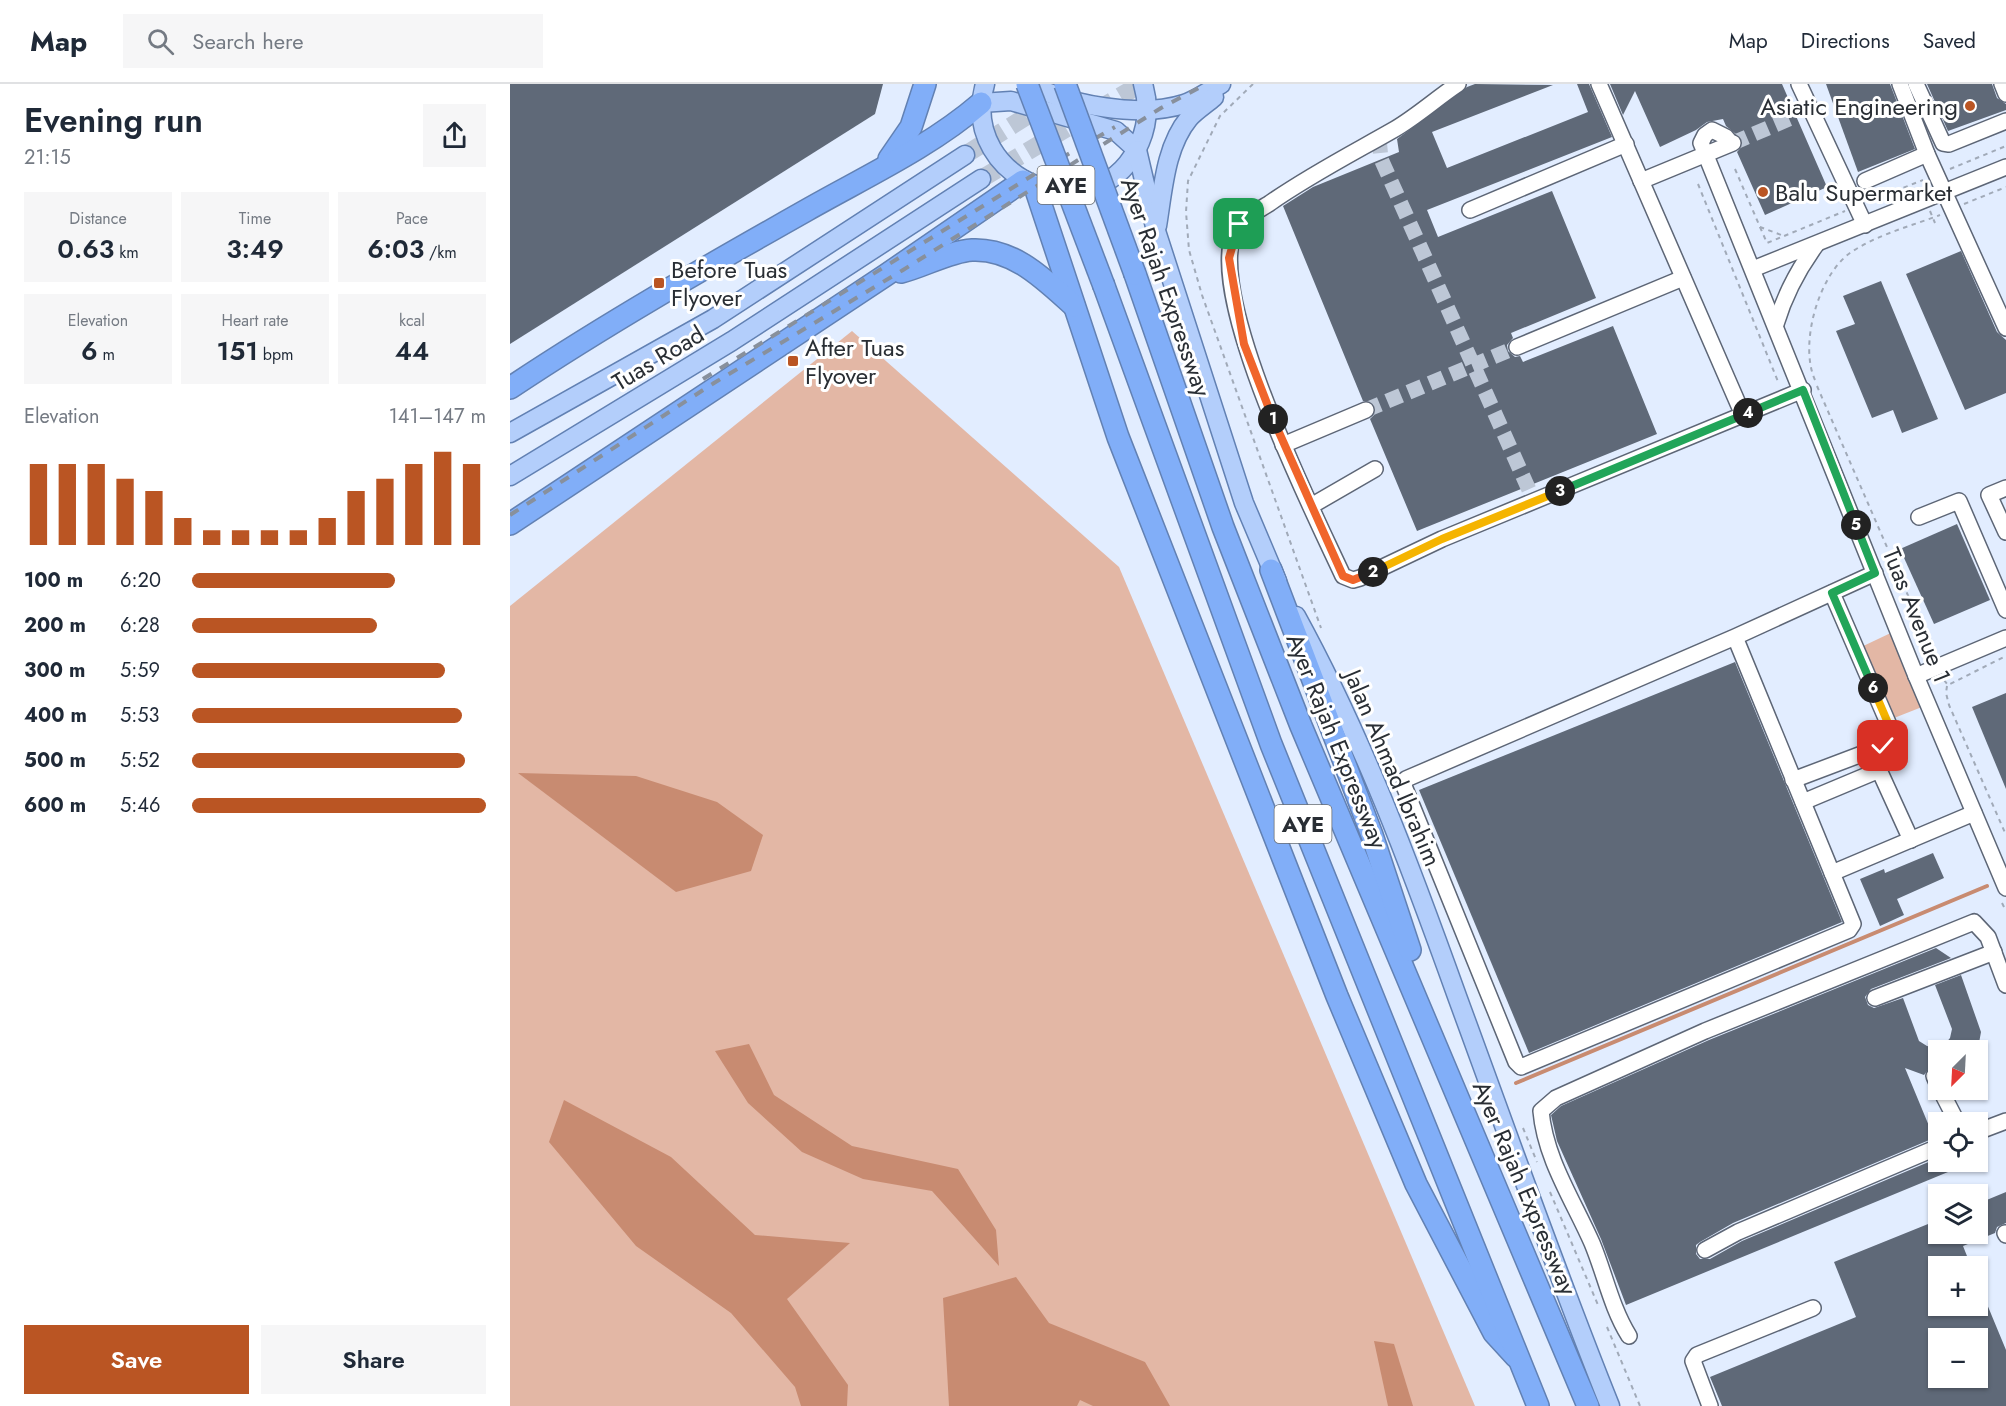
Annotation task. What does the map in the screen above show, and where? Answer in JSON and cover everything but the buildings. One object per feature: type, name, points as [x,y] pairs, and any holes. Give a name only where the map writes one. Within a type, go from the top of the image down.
[{"type":"highway","points":[[883,167],[911,127],[925,84]]},
{"type":"highway","name":"AYE","points":[[1028,84],[1271,744],[1415,1095],[1516,1356],[1538,1406]]},
{"type":"highway","name":"Ayer Rajah Expressway","points":[[1065,84],[1135,274],[1223,528],[1275,660],[1588,1406]]},
{"type":"highway","points":[[510,388],[646,302],[883,167],[963,118],[983,93]]},
{"type":"highway","points":[[510,524],[886,275],[1029,184],[1118,437],[1337,996],[1412,1174],[1494,1333],[1516,1356]]},
{"type":"highway","points":[[886,275],[971,250],[1005,255],[1038,273],[1074,307]]},
{"type":"highway","points":[[1271,570],[1372,835],[1452,1080]]},
{"type":"main road","points":[[1028,84],[1042,91],[1085,102],[1117,109],[1148,111],[1185,104],[1221,84]]},
{"type":"main road","points":[[1137,150],[1116,131],[983,93],[982,126],[991,148],[1005,167],[1029,184],[1054,191],[1074,191],[1093,187],[1110,178],[1125,166],[1137,150],[1145,131],[1148,111],[1143,84]]},
{"type":"main road","points":[[1156,231],[1165,173],[1174,143],[1189,119],[1229,84]]},
{"type":"main road","name":"Jalan Ahmad Ibrahim","points":[[1137,150],[1156,231],[1244,503],[1271,570],[1333,684],[1409,863],[1572,1312],[1610,1406]]},
{"type":"main road","name":"Tuas Road","points":[[510,433],[713,319],[965,155]]},
{"type":"main road","name":"Tuas Road","points":[[510,476],[732,341],[981,179]]},
{"type":"street","points":[[1458,84],[1398,127],[1297,184],[1239,224],[1229,258],[1244,344],[1283,445],[1343,576],[1353,580],[1442,539],[1803,390]]},
{"type":"street","points":[[1599,84],[1743,415]]},
{"type":"street","points":[[1800,84],[1865,225]]},
{"type":"street","points":[[1900,84],[1936,175],[2006,328]]},
{"type":"street","points":[[1916,84],[1943,143],[1949,144],[2006,121]]},
{"type":"street","points":[[2002,84],[2006,94]]},
{"type":"street","points":[[1796,116],[1811,109]]},
{"type":"street","points":[[1641,181],[1732,143]]},
{"type":"street","points":[[1470,210],[1626,144]]},
{"type":"street","name":"Tuas Avenue 1","points":[[1705,153],[1803,390],[1916,676],[2006,888]]},
{"type":"street","points":[[1865,181],[1927,154]]},
{"type":"street","points":[[1753,269],[2006,167]]},
{"type":"street","points":[[1776,324],[1791,283],[1818,244]]},
{"type":"street","points":[[1516,347],[1683,278]]},
{"type":"street","points":[[1283,445],[1366,410]]},
{"type":"street","points":[[1311,506],[1375,469]]},
{"type":"street","points":[[2006,488],[1989,495],[2006,532]]},
{"type":"street","points":[[1919,517],[1959,501],[2006,610]]},
{"type":"street","points":[[1735,637],[1853,921],[1849,930],[1526,1067],[1516,1062],[1404,782],[1410,775],[1735,637],[1875,573]]},
{"type":"street","points":[[1793,780],[1883,746],[1894,739],[1832,593]]},
{"type":"street","points":[[1916,676],[1936,663],[2006,638]]},
{"type":"street","points":[[1803,802],[1877,771],[1880,772],[1911,840]]},
{"type":"street","points":[[1832,873],[1974,813]]},
{"type":"street","points":[[1629,1336],[1619,1320],[1593,1245],[1551,1156],[1541,1111],[1546,1105],[1556,1098],[1706,1031],[1974,922],[1988,937],[2006,985]]},
{"type":"street","points":[[1875,998],[1993,948],[2006,937]]},
{"type":"street","points":[[1988,1128],[2006,1121]]},
{"type":"street","points":[[1705,1250],[1738,1232],[1928,1152]]},
{"type":"street","points":[[1710,1406],[1693,1361],[1697,1355],[1813,1308]]},
{"type":"path","points":[[1253,84],[1220,116],[1188,181],[1186,212],[1189,250],[1202,295],[1324,635]]},
{"type":"path","points":[[1735,169],[1767,243],[2006,146]]},
{"type":"path","points":[[1698,184],[1785,398]]},
{"type":"path","points":[[2006,187],[1848,254],[1834,269],[1821,294],[1808,346],[1812,373],[1936,663],[1948,685],[1946,693],[1949,705],[2006,835]]},
{"type":"path","points":[[1760,227],[1784,236]]},
{"type":"path","points":[[1948,685],[2006,656]]},
{"type":"path","points":[[1522,1125],[1540,1169]]},
{"type":"path","points":[[1549,1190],[1599,1309]]},
{"type":"path","points":[[1604,1320],[1640,1406]]},
{"type":"shaded area","points":[[852,331],[1119,567],[1475,1406],[510,1406],[510,606]]},
{"type":"shaded area","points":[[1897,630],[1927,705],[1889,720],[1857,649]]},
{"type":"shaded area","points":[[518,773],[636,776],[717,802],[763,835],[751,871],[676,892]]},
{"type":"shaded area","points":[[749,1044],[774,1095],[852,1146],[958,1169],[996,1230],[999,1266],[932,1191],[863,1179],[802,1152],[748,1103],[715,1051]]},
{"type":"shaded area","points":[[564,1100],[671,1157],[755,1235],[850,1243],[787,1299],[848,1385],[847,1406],[801,1406],[795,1387],[731,1313],[636,1246],[549,1142]]},
{"type":"shaded area","points":[[1016,1277],[1049,1323],[1145,1362],[1170,1406],[1093,1406],[1080,1400],[1077,1406],[949,1406],[943,1298]]},
{"type":"shaded area","points":[[1374,1341],[1394,1344],[1413,1406],[1388,1406]]},
{"type":"waterway","points":[[1516,1083],[1987,886]]},
{"type":"tunnel","points":[[965,155],[1078,84]]},
{"type":"tunnel","points":[[981,179],[1141,84]]},
{"type":"tunnel","points":[[1733,143],[1796,116]]},
{"type":"tunnel","points":[[1379,138],[1381,159],[1534,501]]},
{"type":"tunnel","points":[[1366,410],[1517,347]]},
{"type":"railway","points":[[510,515],[714,383],[903,270],[1161,108],[1206,84]]},
{"type":"railway","points":[[703,379],[1046,167],[1115,127]]},
{"type":"place","name":"Asiatic Engineering","points":[[1970,106]]},
{"type":"place","name":"Balu Supermarket","points":[[1763,192]]},
{"type":"place","name":"Before Tuas Flyover","points":[[659,283]]},
{"type":"place","name":"After Tuas Flyover","points":[[793,361]]},
{"type":"route","points":[[1239,224],[1231,244],[1229,258],[1244,344],[1283,445],[1343,576],[1353,580],[1442,539],[1803,390],[1875,573],[1832,593],[1894,737],[1894,742],[1883,746]]}]
